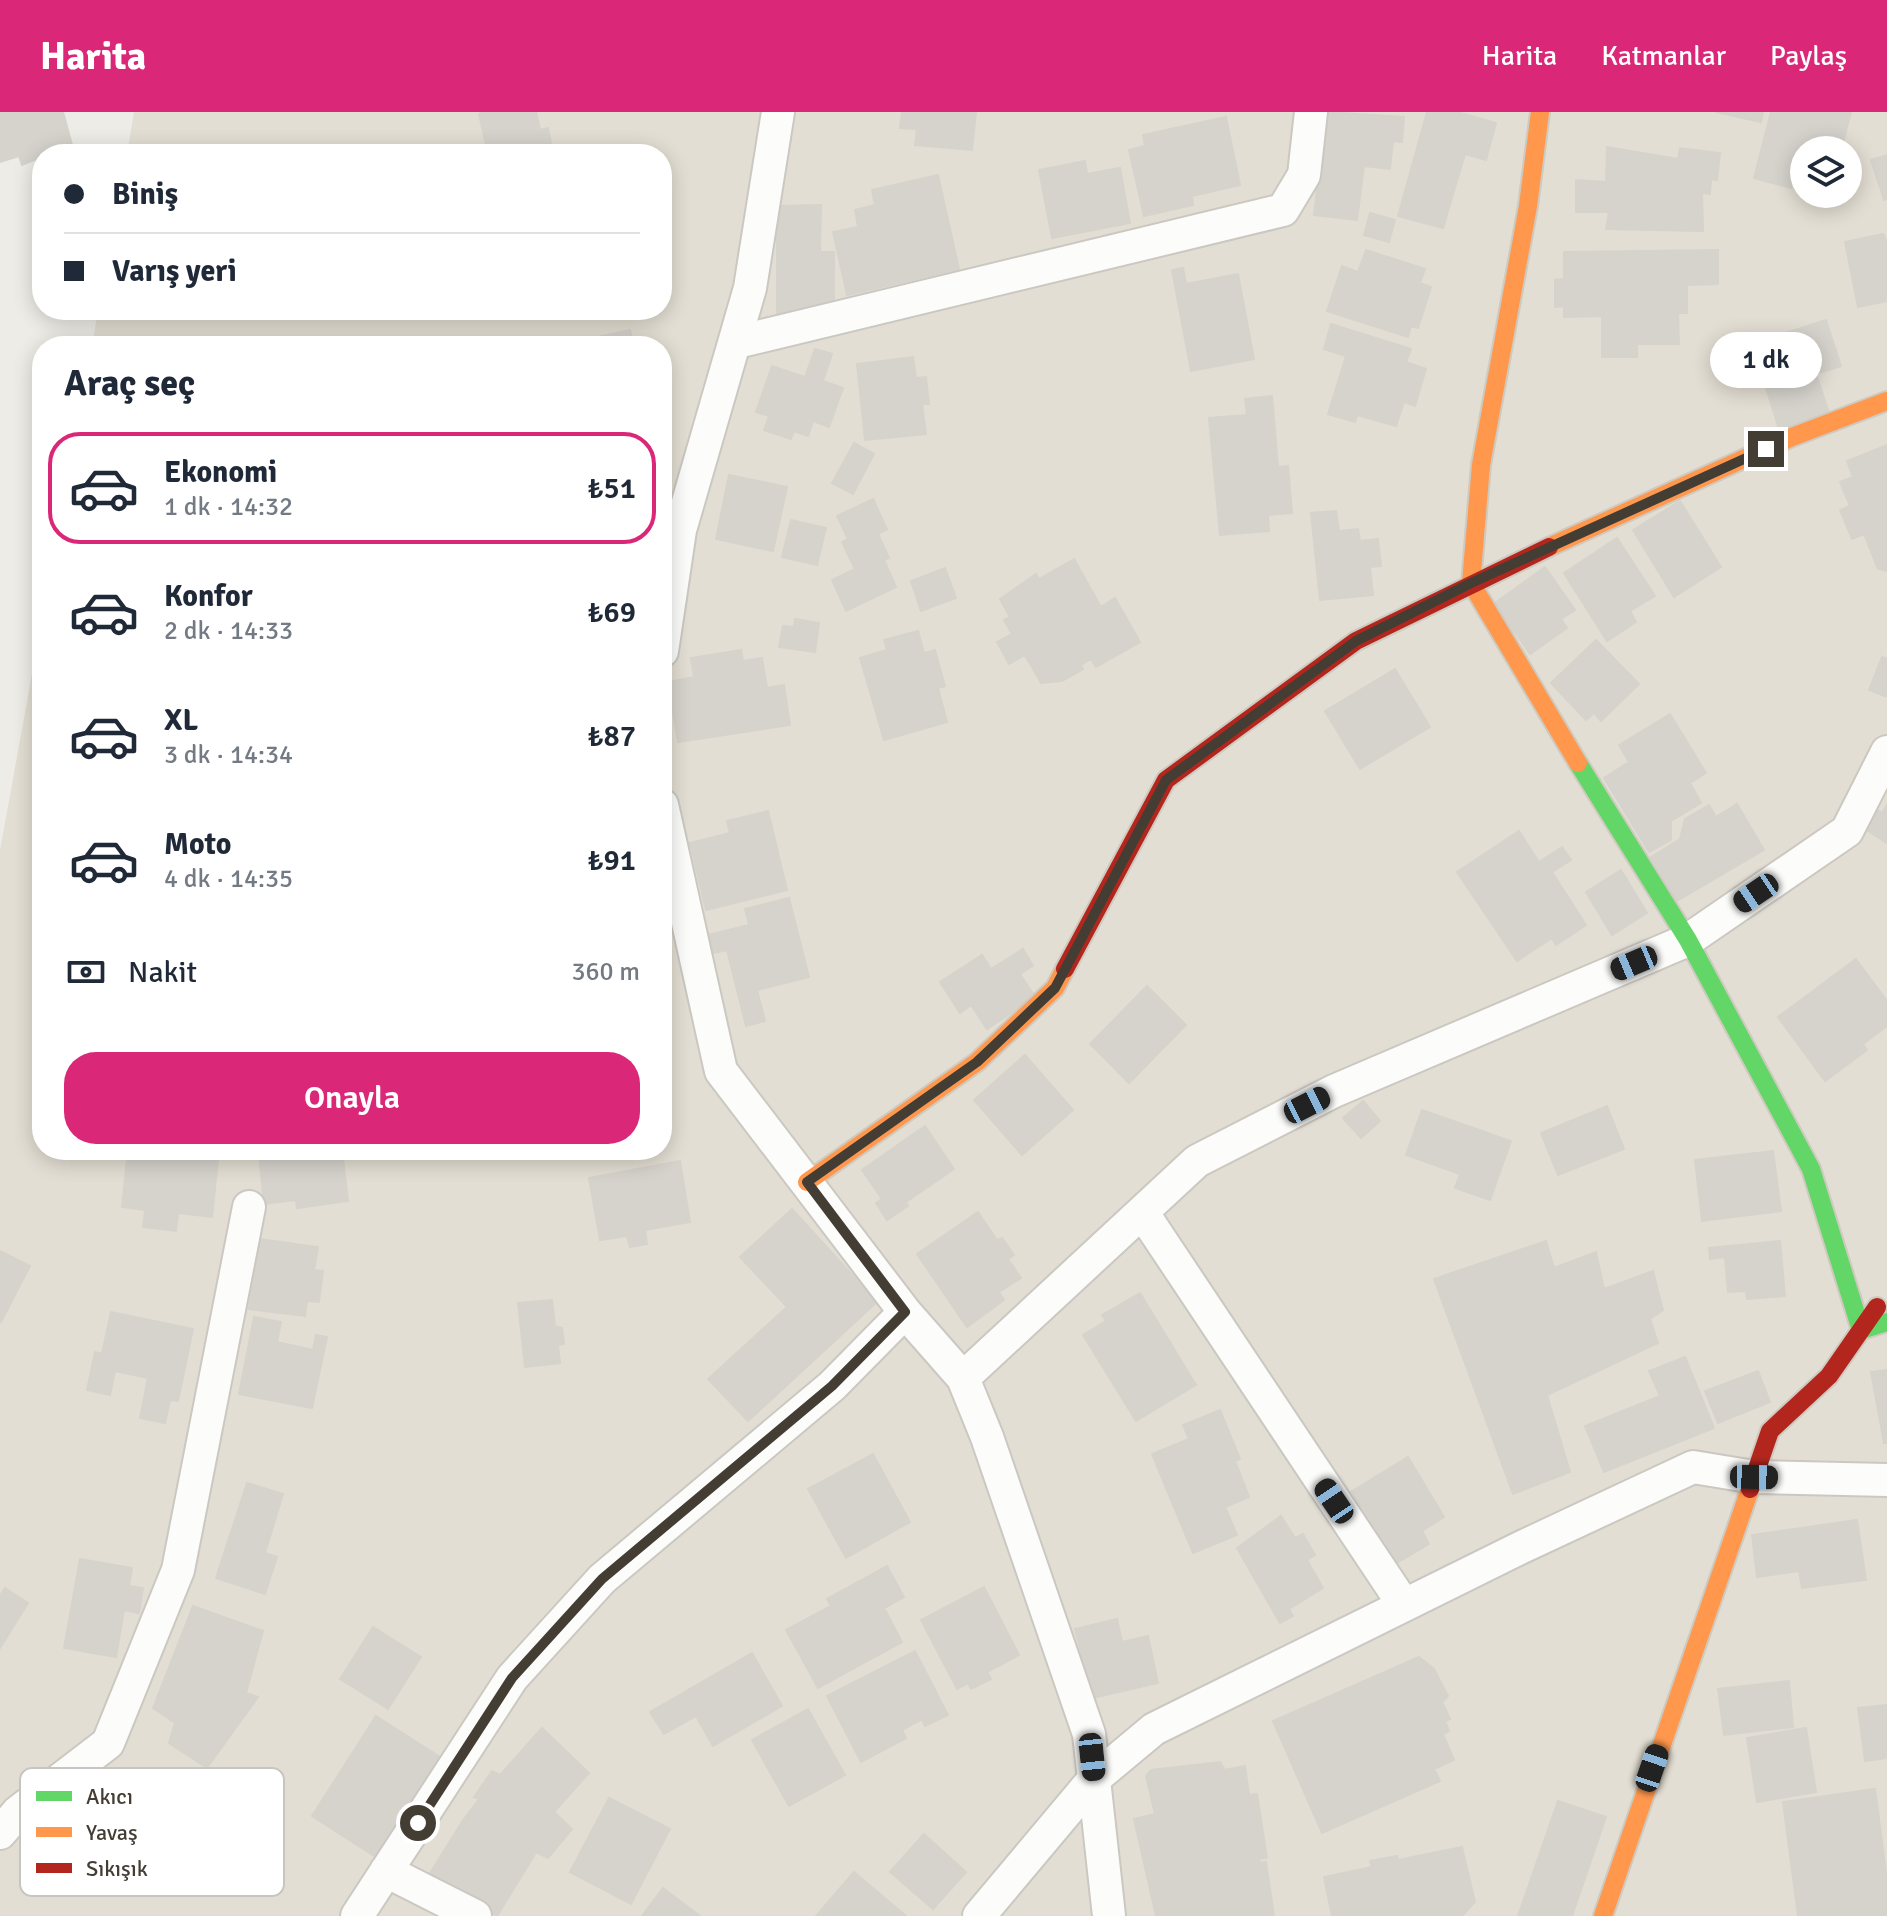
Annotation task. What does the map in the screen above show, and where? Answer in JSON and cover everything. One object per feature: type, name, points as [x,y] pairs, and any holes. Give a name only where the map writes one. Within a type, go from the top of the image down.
[{"type":"street","points":[[672,584],[680,530],[737,342],[750,288],[778,112]]},
{"type":"street","points":[[737,342],[1283,210],[1304,175],[1311,112]]},
{"type":"street","points":[[1540,112],[1528,206],[1481,465],[1471,583],[1516,663],[1688,940],[1811,1169],[1861,1330]]},
{"type":"street","points":[[807,1182],[977,1062],[1055,988],[1166,780],[1356,641],[1471,583],[1792,437],[1887,401]]},
{"type":"street","points":[[963,1378],[1197,1161],[1334,1091],[1688,940],[1847,831],[1887,752]]},
{"type":"street","points":[[672,850],[721,1071],[905,1312],[963,1378],[987,1437],[1089,1734],[1109,1916]]},
{"type":"street","points":[[75,1768],[108,1743],[178,1570],[249,1207]]},
{"type":"street","points":[[1142,1212],[1404,1605]]},
{"type":"street","points":[[1603,1916],[1770,1431],[1829,1376],[1887,1293]]},
{"type":"street","points":[[357,1916],[512,1678],[602,1579],[832,1386],[905,1312]]},
{"type":"street","points":[[1861,1330],[1887,1322]]},
{"type":"street","points":[[979,1916],[1094,1779],[1154,1729],[1404,1605],[1693,1467],[1754,1477],[1887,1480]]},
{"type":"street","points":[[0,1833],[20,1810]]},
{"type":"street","points":[[386,1871],[475,1916]]},
{"type":"shaded area","points":[[134,112],[1887,112],[1887,1916],[0,1916],[0,850],[32,674],[32,1160],[672,1160],[672,336],[94,336],[96,320],[672,320],[672,144],[129,144]]},
{"type":"building","points":[[0,112],[63,112],[72,144],[32,144],[32,161],[22,165],[19,156],[0,162]]},
{"type":"building","points":[[536,112],[540,130],[548,128],[551,144],[486,144],[479,114]]},
{"type":"building","points":[[902,112],[976,112],[972,150],[915,145],[917,129],[900,128]]},
{"type":"building","points":[[1326,112],[1404,117],[1402,142],[1393,141],[1390,169],[1364,166],[1357,220],[1314,215]]},
{"type":"building","points":[[1427,112],[1457,112],[1496,123],[1486,160],[1465,154],[1443,228],[1398,216]]},
{"type":"building","points":[[1716,112],[1763,112],[1761,122]]},
{"type":"building","points":[[1771,112],[1851,112],[1845,136],[1790,136],[1790,188],[1754,178]]},
{"type":"building","points":[[1226,117],[1240,185],[1192,196],[1193,205],[1144,216],[1129,150],[1145,146],[1143,135]]},
{"type":"building","points":[[1607,147],[1678,159],[1680,148],[1720,153],[1717,180],[1711,179],[1710,194],[1702,193],[1703,231],[1606,229],[1609,212],[1576,212],[1576,180],[1606,182]]},
{"type":"building","points":[[1887,155],[1887,199],[1884,200],[1871,160]]},
{"type":"building","points":[[1085,161],[1087,174],[1120,168],[1130,223],[1052,238],[1039,170]]},
{"type":"building","points":[[938,175],[959,269],[847,295],[833,232],[858,227],[855,210],[875,205],[872,190]]},
{"type":"building","points":[[821,205],[820,252],[834,252],[834,301],[823,302],[823,313],[777,313],[777,206]]},
{"type":"building","points":[[1370,213],[1395,220],[1389,242],[1364,235]]},
{"type":"building","points":[[1883,234],[1887,241],[1887,301],[1858,307],[1845,242]]},
{"type":"building","points":[[1366,250],[1425,269],[1420,283],[1431,287],[1418,328],[1411,326],[1408,337],[1327,311],[1342,266],[1358,272]]},
{"type":"building","points":[[1718,250],[1718,284],[1687,285],[1687,313],[1678,313],[1679,344],[1637,344],[1637,357],[1602,357],[1602,316],[1564,317],[1564,306],[1555,307],[1555,280],[1564,279],[1564,252]]},
{"type":"building","points":[[1183,268],[1186,284],[1238,274],[1254,359],[1191,371],[1172,270]]},
{"type":"building","points":[[1826,320],[1841,366],[1816,374],[1829,413],[1779,429],[1752,344]]},
{"type":"building","points":[[1331,324],[1411,349],[1406,362],[1426,369],[1415,406],[1404,402],[1396,426],[1357,415],[1355,422],[1328,414],[1346,356],[1324,349]]},
{"type":"building","points":[[630,330],[632,336],[602,336]]},
{"type":"building","points":[[815,349],[832,354],[823,381],[843,388],[829,427],[813,421],[808,436],[794,431],[791,439],[764,430],[769,416],[756,412],[772,366],[805,377]]},
{"type":"building","points":[[913,357],[916,378],[926,377],[929,404],[922,404],[926,434],[865,440],[857,364]]},
{"type":"building","points":[[1272,396],[1278,467],[1288,466],[1292,513],[1268,515],[1269,531],[1220,535],[1209,418],[1247,415],[1245,399]]},
{"type":"building","points":[[854,443],[874,454],[853,494],[832,483]]},
{"type":"building","points":[[1887,445],[1887,571],[1878,569],[1864,534],[1852,539],[1840,510],[1850,506],[1840,482],[1853,477],[1847,461]]},
{"type":"building","points":[[729,475],[787,487],[773,551],[716,539]]},
{"type":"building","points":[[873,499],[887,529],[878,534],[889,558],[884,560],[896,587],[846,611],[832,580],[855,569],[842,542],[848,539],[837,516]]},
{"type":"building","points":[[1680,501],[1721,567],[1674,597],[1633,530]]},
{"type":"building","points":[[1336,511],[1339,531],[1358,529],[1360,541],[1378,539],[1381,566],[1370,567],[1373,595],[1320,600],[1311,513]]},
{"type":"building","points":[[791,520],[826,528],[817,565],[782,557]]},
{"type":"building","points":[[1617,538],[1655,596],[1630,611],[1636,622],[1607,641],[1564,573]]},
{"type":"building","points":[[1074,559],[1101,607],[1115,598],[1140,642],[1096,667],[1091,659],[1081,665],[1083,669],[1062,681],[1041,683],[1025,655],[1009,664],[997,642],[1012,634],[1004,620],[1010,617],[1000,599],[1036,574],[1039,579]]},
{"type":"building","points":[[1545,567],[1575,610],[1561,619],[1567,628],[1530,654],[1495,603]]},
{"type":"building","points":[[945,568],[956,598],[921,611],[911,581]]},
{"type":"building","points":[[795,619],[819,623],[815,652],[779,647],[783,626],[794,627]]},
{"type":"building","points":[[918,631],[924,653],[935,650],[945,686],[938,688],[947,722],[884,740],[860,658],[887,650],[884,640]]},
{"type":"building","points":[[1596,640],[1639,684],[1601,721],[1594,713],[1586,720],[1551,683]]},
{"type":"building","points":[[741,650],[743,661],[762,658],[767,688],[784,685],[790,725],[678,742],[672,706],[672,681],[694,677],[691,658]]},
{"type":"building","points":[[1882,657],[1887,659],[1887,697],[1869,690]]},
{"type":"building","points":[[1395,669],[1430,727],[1360,769],[1325,711]]},
{"type":"building","points":[[1670,714],[1706,773],[1690,783],[1701,803],[1671,821],[1671,840],[1649,852],[1604,778],[1629,762],[1619,745]]},
{"type":"building","points":[[1868,803],[1882,813],[1887,805],[1887,843],[1856,823]]},
{"type":"building","points":[[1737,804],[1764,850],[1677,901],[1651,857],[1680,839],[1685,819],[1709,805],[1716,817]]},
{"type":"building","points":[[768,811],[787,890],[706,910],[690,843],[730,833],[727,821]]},
{"type":"building","points":[[1519,831],[1539,862],[1562,847],[1571,860],[1552,872],[1586,925],[1556,945],[1552,938],[1517,961],[1457,872]]},
{"type":"building","points":[[1621,870],[1647,913],[1612,935],[1586,892]]},
{"type":"building","points":[[789,898],[809,977],[757,990],[765,1021],[746,1026],[727,950],[713,953],[708,935],[749,925],[745,909]]},
{"type":"building","points":[[1023,949],[1033,966],[1020,974],[1035,997],[987,1029],[971,1005],[960,1013],[940,982],[982,955],[991,969]]},
{"type":"building","points":[[1856,959],[1887,1001],[1887,1026],[1863,1044],[1867,1050],[1825,1081],[1778,1017]]},
{"type":"building","points":[[1147,986],[1186,1025],[1129,1083],[1090,1044]]},
{"type":"building","points":[[1025,1055],[1073,1110],[1022,1155],[974,1100]]},
{"type":"building","points":[[1363,1101],[1380,1121],[1361,1138],[1343,1118]]},
{"type":"building","points":[[1607,1106],[1624,1149],[1558,1175],[1541,1133]]},
{"type":"building","points":[[1422,1110],[1511,1141],[1490,1200],[1455,1188],[1460,1174],[1406,1155]]},
{"type":"building","points":[[925,1126],[954,1169],[906,1202],[908,1206],[887,1220],[876,1203],[882,1199],[862,1170]]},
{"type":"building","points":[[1773,1151],[1781,1211],[1702,1221],[1695,1160]]},
{"type":"building","points":[[127,1160],[218,1160],[212,1217],[178,1213],[176,1231],[143,1227],[145,1210],[122,1207]]},
{"type":"building","points":[[260,1160],[343,1160],[348,1201],[297,1208],[296,1200],[264,1204]]},
{"type":"building","points":[[680,1161],[690,1222],[645,1230],[647,1244],[630,1247],[627,1236],[600,1240],[589,1178]]},
{"type":"building","points":[[792,1209],[877,1302],[748,1421],[708,1379],[787,1307],[740,1257]]},
{"type":"building","points":[[978,1212],[997,1240],[1002,1238],[1014,1255],[1008,1259],[1021,1278],[999,1292],[1004,1300],[967,1327],[917,1254]]},
{"type":"building","points":[[259,1239],[318,1247],[314,1270],[323,1271],[319,1302],[307,1301],[305,1316],[249,1309]]},
{"type":"building","points":[[1546,1241],[1554,1268],[1596,1252],[1604,1289],[1653,1271],[1663,1310],[1650,1319],[1658,1343],[1547,1395],[1570,1472],[1513,1494],[1434,1279]]},
{"type":"building","points":[[1780,1241],[1785,1296],[1747,1299],[1746,1291],[1728,1292],[1725,1257],[1710,1259],[1709,1248]]},
{"type":"building","points":[[0,1251],[30,1266],[1,1322],[0,1321]]},
{"type":"building","points":[[1140,1293],[1196,1385],[1136,1421],[1083,1335],[1106,1321],[1102,1315]]},
{"type":"building","points":[[552,1300],[555,1326],[562,1328],[564,1344],[558,1345],[560,1363],[525,1367],[518,1303]]},
{"type":"building","points":[[111,1312],[193,1329],[178,1401],[170,1400],[165,1423],[140,1418],[148,1378],[115,1371],[110,1395],[87,1390],[95,1352],[102,1354]]},
{"type":"building","points":[[254,1317],[281,1322],[277,1342],[313,1350],[316,1335],[327,1337],[312,1408],[239,1394]]},
{"type":"building","points":[[1685,1357],[1714,1428],[1604,1472],[1585,1426],[1660,1396],[1649,1371]]},
{"type":"building","points":[[1887,1370],[1887,1443],[1884,1443],[1871,1372]]},
{"type":"building","points":[[1758,1371],[1770,1402],[1718,1423],[1705,1391]]},
{"type":"building","points":[[1220,1410],[1240,1459],[1235,1461],[1249,1497],[1225,1507],[1237,1535],[1193,1553],[1152,1454],[1189,1439],[1183,1425]]},
{"type":"building","points":[[873,1454],[910,1522],[846,1558],[808,1489]]},
{"type":"building","points":[[1408,1457],[1444,1517],[1422,1531],[1429,1544],[1392,1566],[1349,1493]]},
{"type":"building","points":[[247,1483],[283,1494],[265,1553],[277,1557],[265,1594],[216,1578]]},
{"type":"building","points":[[1281,1516],[1295,1538],[1303,1534],[1315,1555],[1307,1560],[1323,1588],[1289,1609],[1293,1616],[1280,1623],[1237,1548]]},
{"type":"building","points":[[1857,1520],[1866,1580],[1802,1588],[1799,1571],[1757,1577],[1752,1535]]},
{"type":"building","points":[[80,1559],[132,1568],[129,1586],[143,1588],[139,1613],[124,1610],[116,1657],[64,1648]]},
{"type":"building","points":[[887,1566],[904,1597],[884,1608],[902,1642],[818,1688],[786,1630],[831,1606],[827,1599]]},
{"type":"building","points":[[984,1587],[1019,1655],[987,1672],[991,1679],[971,1689],[968,1683],[957,1689],[921,1620]]},
{"type":"building","points":[[5,1588],[28,1603],[0,1648],[0,1596]]},
{"type":"building","points":[[193,1606],[263,1631],[246,1693],[258,1697],[207,1768],[169,1743],[175,1723],[153,1708]]},
{"type":"building","points":[[1117,1619],[1122,1642],[1148,1636],[1158,1683],[1092,1698],[1075,1629]]},
{"type":"building","points":[[373,1627],[421,1657],[388,1709],[340,1679]]},
{"type":"building","points":[[915,1651],[948,1715],[925,1726],[922,1719],[902,1730],[906,1738],[861,1762],[827,1696]]},
{"type":"building","points":[[752,1653],[782,1706],[713,1746],[696,1716],[664,1734],[650,1712]]},
{"type":"building","points":[[1419,1657],[1434,1669],[1448,1696],[1442,1702],[1450,1719],[1445,1721],[1449,1731],[1443,1734],[1454,1760],[1434,1769],[1440,1781],[1322,1833],[1273,1721]]},
{"type":"building","points":[[1789,1681],[1793,1727],[1724,1735],[1718,1689]]},
{"type":"building","points":[[1887,1705],[1887,1758],[1865,1761],[1858,1708]]},
{"type":"building","points":[[808,1709],[845,1775],[789,1806],[752,1740]]},
{"type":"building","points":[[376,1716],[443,1759],[379,1859],[312,1816]]},
{"type":"building","points":[[542,1728],[589,1773],[554,1812],[572,1829],[548,1858],[536,1852],[529,1864],[462,1822],[479,1799],[474,1797],[492,1771],[500,1775]]},
{"type":"building","points":[[1806,1728],[1816,1792],[1757,1802],[1747,1738]]},
{"type":"building","points":[[1220,1762],[1225,1770],[1245,1766],[1249,1795],[1257,1794],[1267,1858],[1259,1859],[1260,1863],[1266,1862],[1274,1916],[1156,1916],[1134,1819],[1155,1814],[1146,1776],[1151,1770]]},
{"type":"building","points":[[1875,1789],[1887,1880],[1887,1916],[1798,1916],[1783,1802]]},
{"type":"building","points":[[609,1798],[670,1829],[631,1904],[570,1872]]},
{"type":"building","points":[[1558,1801],[1606,1817],[1572,1916],[1518,1916]]},
{"type":"building","points":[[462,1822],[529,1864],[497,1916],[429,1875]]},
{"type":"building","points":[[924,1834],[966,1872],[933,1909],[890,1872]]},
{"type":"building","points":[[1462,1847],[1475,1902],[1462,1916],[1332,1916],[1324,1877],[1372,1867],[1370,1861],[1397,1856],[1398,1860]]},
{"type":"building","points":[[854,1872],[906,1916],[816,1916]]},
{"type":"building","points":[[663,1888],[700,1916],[642,1916]]},
{"type":"traffic: fast","points":[[1578,763],[1688,940],[1811,1169],[1861,1330],[1887,1322]]},
{"type":"traffic: slow","points":[[1540,112],[1528,206],[1481,465],[1471,583],[1578,763]]},
{"type":"traffic: slow","points":[[1549,547],[1792,437],[1887,401]]},
{"type":"traffic: slow","points":[[807,1182],[977,1062],[1055,988],[1065,969]]},
{"type":"traffic: slow","points":[[1603,1916],[1750,1489]]},
{"type":"traffic: jam","points":[[1065,969],[1166,780],[1356,641],[1549,547]]},
{"type":"traffic: jam","points":[[1750,1489],[1770,1431],[1829,1376],[1877,1307]]},
{"type":"route","points":[[418,1823],[512,1678],[602,1579],[832,1386],[905,1312],[807,1182],[977,1062],[1055,988],[1166,780],[1356,641],[1471,583],[1766,449]]}]
